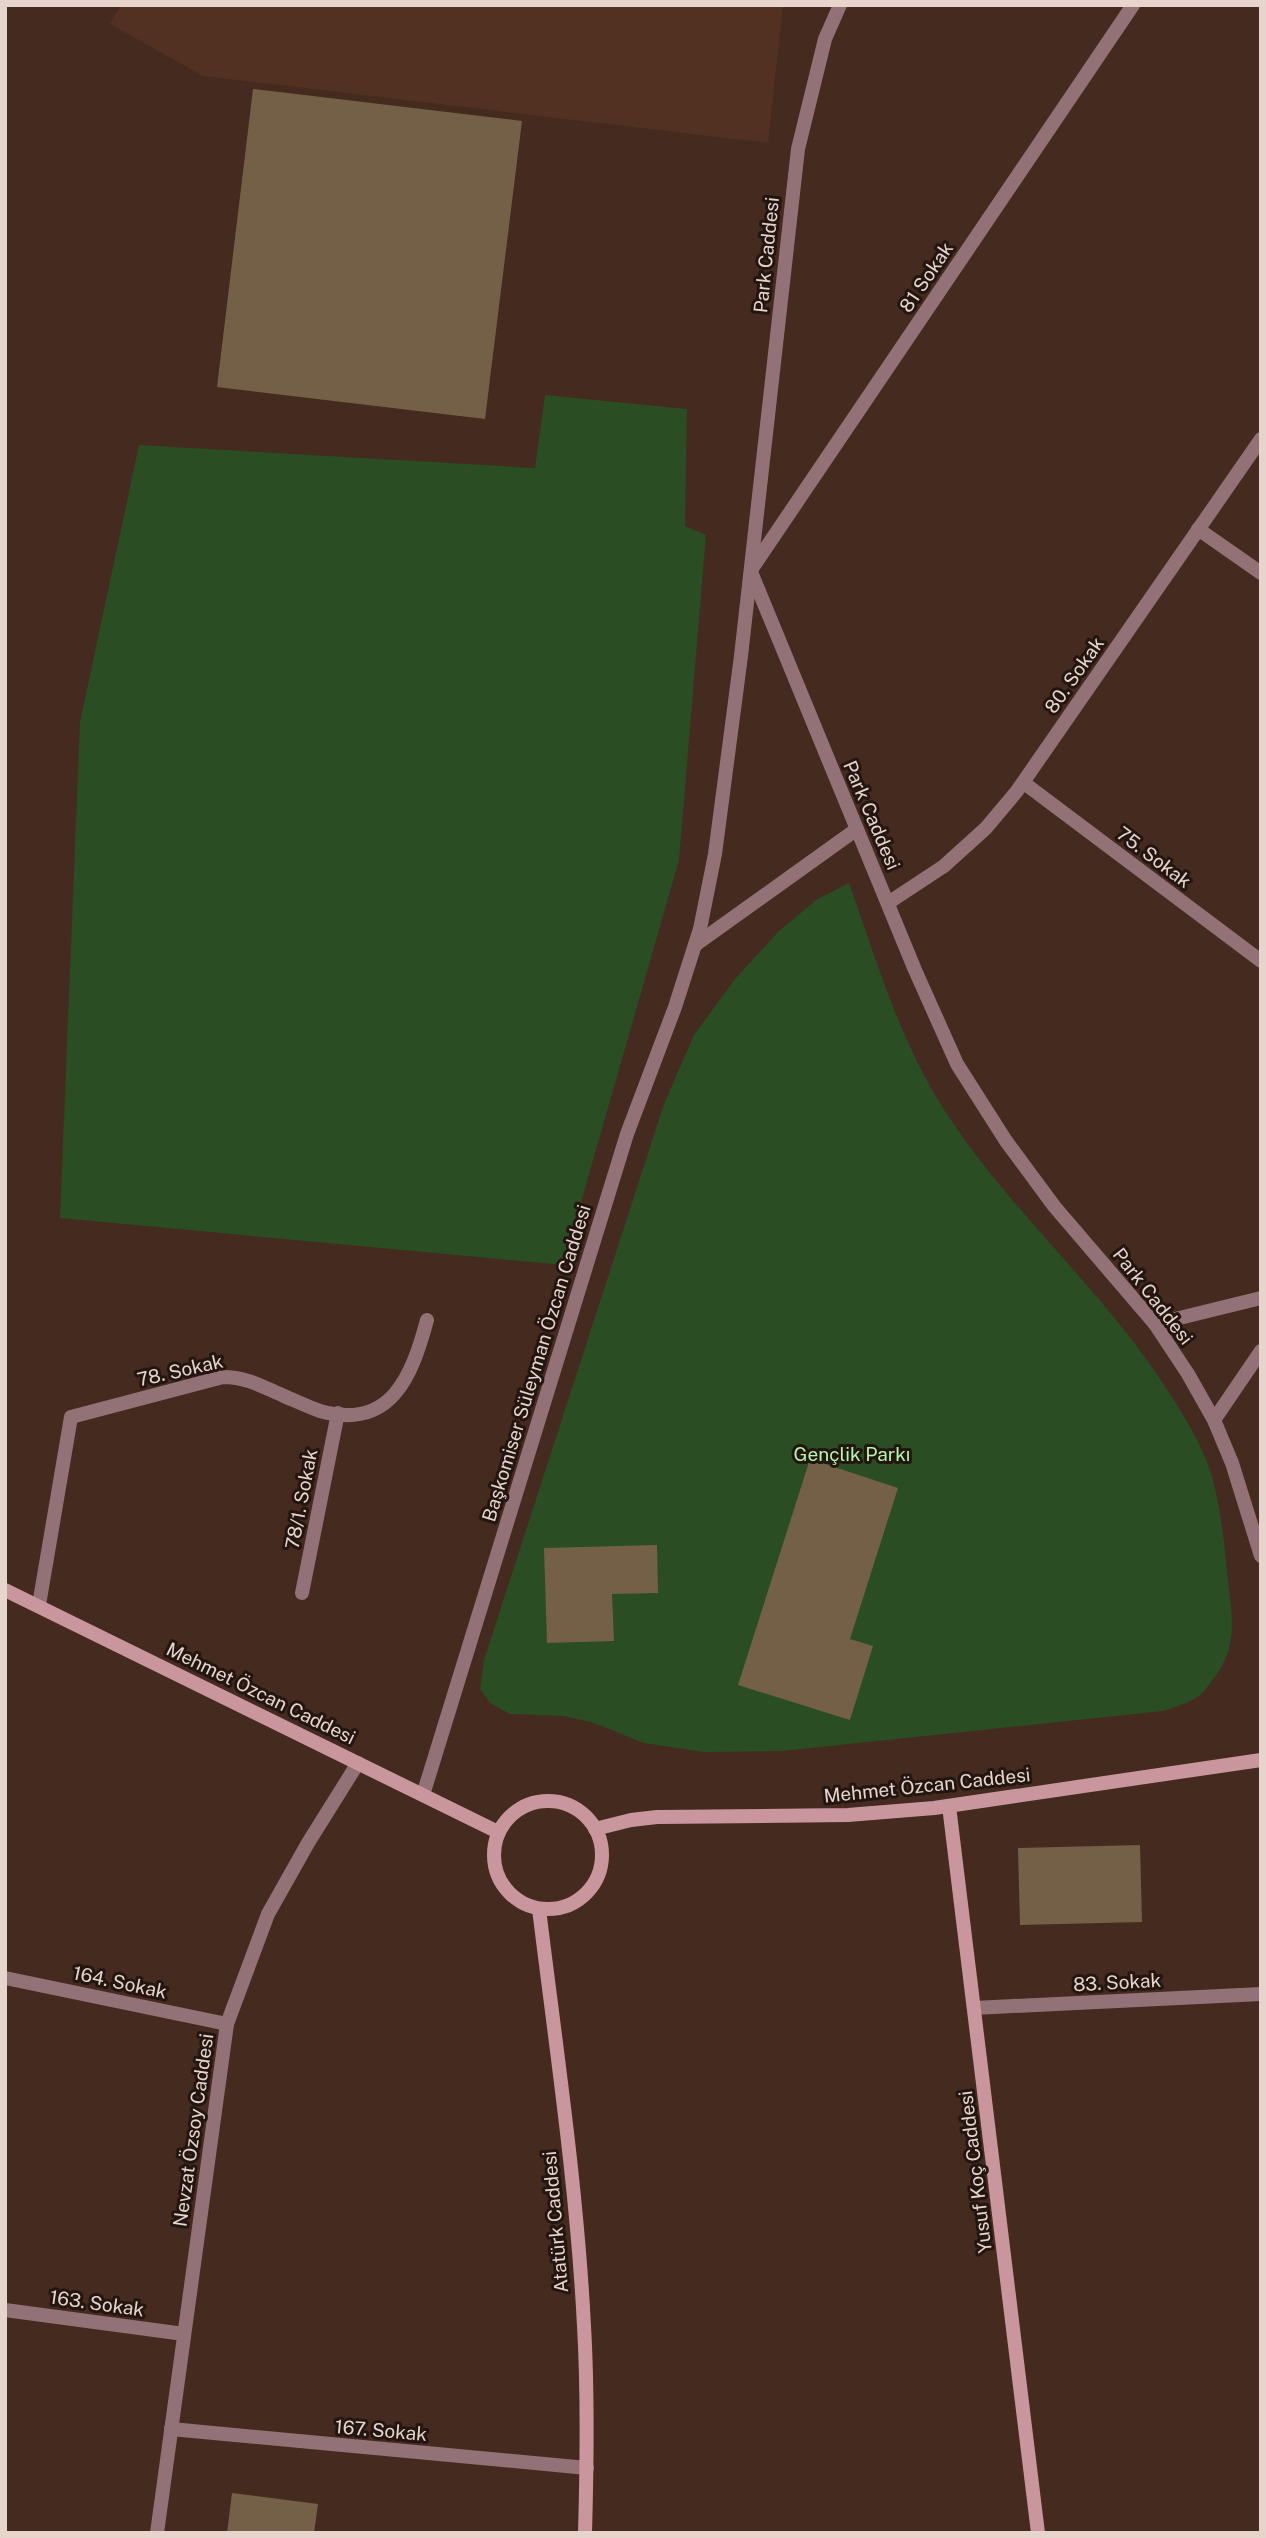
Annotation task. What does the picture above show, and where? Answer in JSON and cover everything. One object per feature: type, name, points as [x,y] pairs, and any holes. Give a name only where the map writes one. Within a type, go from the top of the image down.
[{"type":"street","name":"Park Caddesi","points":[[839,5],[825,39],[798,149],[750,571],[957,1064],[1006,1141],[1054,1206],[1155,1324],[1188,1374],[1214,1420],[1232,1463],[1261,1556]]},
{"type":"street","name":"81 Sokak","points":[[750,571],[1133,5]]},
{"type":"street","name":"80. Sokak","points":[[888,903],[944,866],[986,828],[1024,783],[1261,439]]},
{"type":"street","points":[[1198,530],[1261,573]]},
{"type":"street","name":"Başkomiser Süleyman Özcan Caddesi","points":[[423,1795],[627,1133],[675,1007],[700,929],[715,854],[750,571]]},
{"type":"street","name":"75. Sokak","points":[[1024,783],[1261,961]]},
{"type":"street","points":[[695,945],[857,829]]},
{"type":"street","points":[[1155,1324],[1261,1298]]},
{"type":"street","name":"78. Sokak","points":[[39,1605],[71,1417],[223,1377],[240,1377],[321,1411],[355,1416],[382,1405],[407,1380],[417,1358],[427,1320]]},
{"type":"street","points":[[1214,1420],[1261,1352]]},
{"type":"street","name":"78/1. Sokak","points":[[302,1593],[338,1413]]},
{"type":"street","name":"Mehmet Özcan Caddesi","points":[[5,1590],[498,1832]]},
{"type":"street","name":"Mehmet Özcan Caddesi","points":[[596,1829],[631,1820],[657,1818],[848,1815],[950,1806],[1261,1760]]},
{"type":"street","name":"Nevzat Özsoy Caddesi","points":[[157,2533],[227,2024],[268,1914],[358,1763]]},
{"type":"street","points":[[551,1800],[567,1804],[582,1812],[596,1829],[603,1858],[599,1875],[590,1890],[576,1902],[558,1909],[539,1909],[521,1903],[507,1891],[496,1875],[493,1856],[498,1832],[518,1809],[534,1802],[551,1800]]},
{"type":"street","name":"Yusuf Koç Caddesi","points":[[950,1806],[1038,2533]]},
{"type":"street","name":"Atatürk Caddesi","points":[[539,1909],[569,2160],[584,2325],[587,2468],[585,2533]]},
{"type":"street","name":"164. Sokak","points":[[5,1978],[227,2024]]},
{"type":"street","name":"83. Sokak","points":[[974,2008],[1261,1994]]},
{"type":"street","name":"163. Sokak","points":[[5,2310],[184,2334]]},
{"type":"street","name":"167. Sokak","points":[[171,2429],[587,2468]]},
{"type":"shaded area","points":[[121,5],[783,5],[768,143],[203,76],[110,24]]},
{"type":"green space","points":[[545,395],[687,409],[685,526],[706,535],[679,860],[563,1265],[60,1218],[80,722],[139,445],[535,468]]},
{"type":"green space","name":"Gençlik Parkı","points":[[849,883],[898,1020],[937,1098],[990,1173],[1140,1350],[1198,1443],[1212,1476],[1223,1536],[1232,1621],[1226,1658],[1201,1694],[1189,1702],[1163,1711],[782,1751],[704,1752],[644,1743],[594,1723],[564,1716],[510,1714],[490,1703],[480,1689],[484,1660],[664,1104],[694,1035],[735,979],[779,931],[816,900]]},
{"type":"building","points":[[253,89],[522,121],[485,419],[217,387]]},
{"type":"building","points":[[810,1459],[898,1488],[850,1639],[873,1646],[850,1720],[738,1685]]},
{"type":"building","points":[[657,1545],[658,1593],[612,1594],[614,1641],[547,1643],[544,1548]]},
{"type":"building","points":[[1140,1845],[1142,1922],[1020,1925],[1018,1848]]},
{"type":"building","points":[[232,2493],[318,2504],[314,2533],[227,2533]]}]
